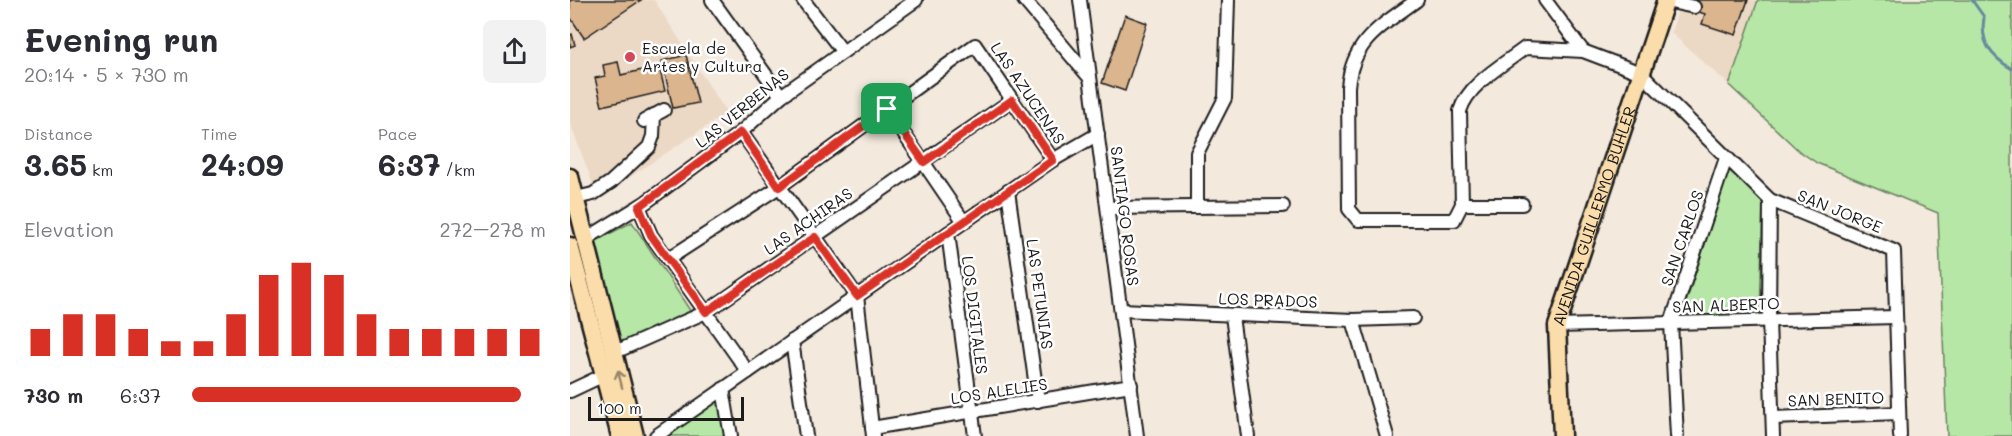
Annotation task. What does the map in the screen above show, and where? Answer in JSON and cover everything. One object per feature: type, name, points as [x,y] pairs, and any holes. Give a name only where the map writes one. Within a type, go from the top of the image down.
[{"type":"main road","name":"AVENIDA GUILLERMO BÜHLER","points":[[1562,436],[1557,326],[1666,1]]},
{"type":"main road","points":[[570,180],[634,436]]},
{"type":"main road","points":[[570,246],[575,289],[604,375],[620,436]]},
{"type":"street","points":[[712,0],[781,96]]},
{"type":"street","points":[[804,0],[843,52]]},
{"type":"street","name":"LAS VERBENAS","points":[[586,239],[639,207],[741,132],[781,96],[843,52],[899,5],[916,0]]},
{"type":"street","points":[[1040,0],[1026,3],[1091,79]]},
{"type":"street","name":"SANTIAGO ROSAS","points":[[1080,0],[1137,436]]},
{"type":"street","points":[[1197,207],[1197,153],[1225,98],[1228,0]]},
{"type":"street","points":[[1417,0],[1371,34],[1359,49],[1351,67],[1348,87],[1349,209],[1359,220],[1454,220],[1462,204],[1460,111],[1467,94],[1525,48],[1583,51],[1641,73]]},
{"type":"street","points":[[1545,0],[1583,51]]},
{"type":"street","points":[[1666,1],[1694,7]]},
{"type":"street","name":"LAS AZUCENAS","points":[[887,109],[975,45],[1053,160]]},
{"type":"street","name":"SAN JORGE","points":[[1641,73],[1770,200],[1894,251],[1900,436]]},
{"type":"street","name":"LAS ACHIRAS","points":[[613,352],[706,312],[1012,100]]},
{"type":"street","points":[[668,259],[779,187],[887,109],[964,222]]},
{"type":"street","points":[[576,198],[593,194],[649,147],[653,136],[654,115]]},
{"type":"street","points":[[741,132],[857,296],[873,432]]},
{"type":"street","points":[[656,436],[1053,160],[1098,134]]},
{"type":"street","name":"SAN CARLOS","points":[[1677,436],[1671,323],[1726,158]]},
{"type":"street","name":"LAS PETUNIAS","points":[[1008,191],[1038,401]]},
{"type":"street","points":[[1770,200],[1769,320],[1773,436]]},
{"type":"street","points":[[1462,204],[1522,204]]},
{"type":"street","points":[[1108,208],[1283,206]]},
{"type":"street","points":[[639,207],[651,235],[748,372]]},
{"type":"street","name":"LOS DIGITALES","points":[[948,233],[975,436]]},
{"type":"street","name":"LOS PRADOS","points":[[1121,310],[1353,320],[1413,318]]},
{"type":"street","points":[[1232,316],[1248,436]]},
{"type":"street","name":"SAN ALBERTO","points":[[1557,326],[1896,317]]},
{"type":"street","points":[[1353,320],[1387,436]]},
{"type":"street","points":[[792,341],[806,436]]},
{"type":"street","points":[[570,391],[604,375]]},
{"type":"street","name":"LOS ALELIES","points":[[873,432],[971,412],[1131,386]]},
{"type":"street","points":[[723,389],[731,436]]},
{"type":"street","name":"SAN BENITO","points":[[1773,418],[1899,413]]},
{"type":"shaded area","name":"Escuela de Artes y Cultura","points":[[570,0],[654,0],[727,113],[598,198],[570,123]]},
{"type":"shaded area","points":[[1681,0],[1758,0],[1729,85],[1671,33]]},
{"type":"green space","points":[[1758,0],[2012,0],[2012,436],[1947,436],[1938,213],[1817,163],[1799,151],[1729,85]]},
{"type":"green space","points":[[1729,170],[1763,201],[1760,316],[1682,315]]},
{"type":"green space","points":[[632,222],[691,312],[620,345],[596,241]]},
{"type":"green space","points":[[720,398],[727,436],[664,436]]},
{"type":"building","points":[[570,0],[641,0],[584,38],[570,17]]},
{"type":"building","points":[[1696,0],[1748,0],[1736,35],[1702,24],[1705,14],[1693,10]]},
{"type":"building","points":[[1125,15],[1147,23],[1125,91],[1102,83]]},
{"type":"building","points":[[572,34],[575,45],[570,47],[570,35]]},
{"type":"building","points":[[686,55],[698,103],[673,108],[662,61]]},
{"type":"building","points":[[618,62],[621,75],[659,66],[665,91],[602,106],[595,78],[605,76],[603,65]]},
{"type":"waterway","points":[[1972,0],[1984,17],[1984,34],[1988,48],[2012,69]]},
{"type":"place","name":"Escuela de Artes y Cultura","points":[[630,57]]},
{"type":"route","points":[[1012,100],[1053,160],[857,296],[815,237],[706,312],[651,235],[639,207],[741,132],[779,187],[887,109],[924,162],[1012,100]]}]
